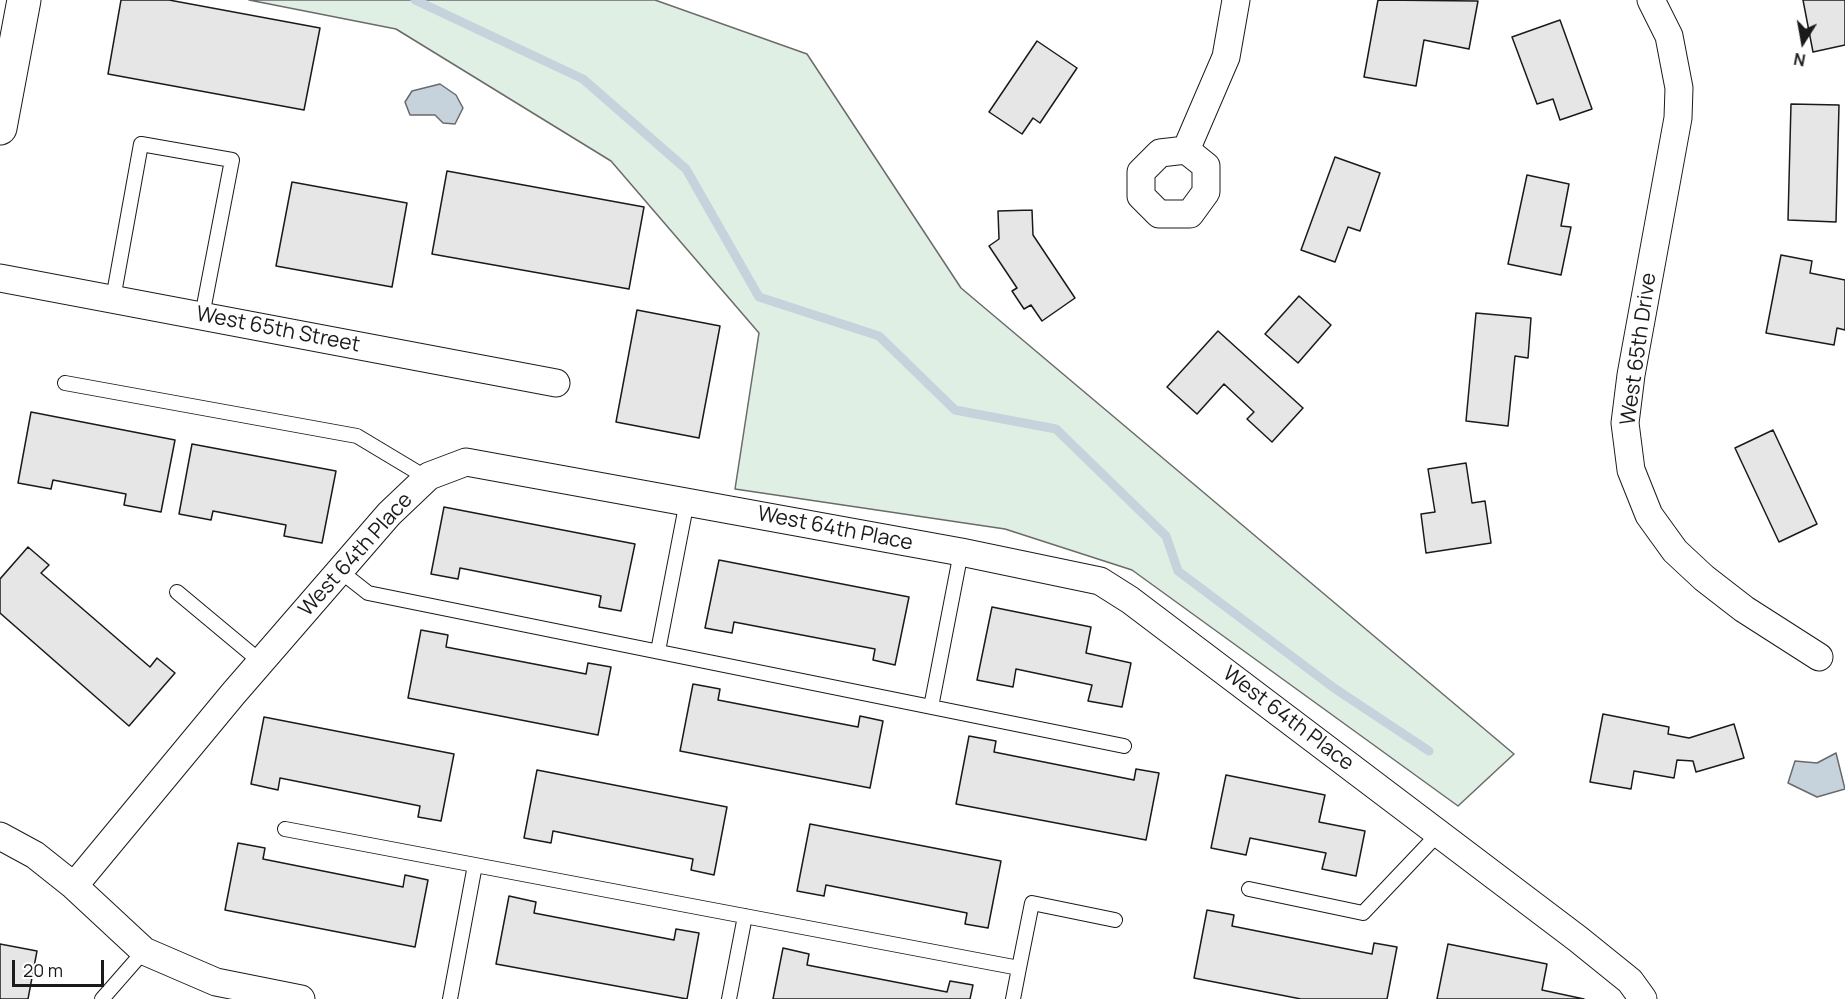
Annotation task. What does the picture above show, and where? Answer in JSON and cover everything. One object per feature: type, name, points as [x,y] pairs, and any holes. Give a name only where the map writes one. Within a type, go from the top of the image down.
[{"type":"main road","points":[[2,107],[24,0]]},
{"type":"street","points":[[1186,150],[1226,57],[1236,0]]},
{"type":"street","name":"West 65th Drive","points":[[1651,0],[1669,36],[1679,88],[1678,118],[1630,375],[1624,423],[1631,470],[1649,515],[1675,551],[1704,578],[1744,609],[1819,657]]},
{"type":"street","name":"West 65th Street","points":[[0,278],[556,383]]},
{"type":"street","name":"West 64th Place","points":[[74,886],[261,662],[389,514],[427,478],[466,462],[961,552],[1101,581],[1130,600],[1623,974],[1642,999]]},
{"type":"street","points":[[0,836],[35,855],[74,886],[144,951],[216,982],[261,995],[301,999]]},
{"type":"lane","points":[[112,299],[141,144],[232,160],[202,316]]},
{"type":"lane","points":[[65,383],[357,436],[427,478]]},
{"type":"lane","points":[[658,651],[687,501]]},
{"type":"lane","points":[[931,706],[961,552]]},
{"type":"lane","points":[[340,571],[368,593],[1124,746]]},
{"type":"lane","points":[[177,591],[261,662]]},
{"type":"lane","points":[[285,829],[1019,968]]},
{"type":"lane","points":[[1249,889],[1363,913],[1438,834]]},
{"type":"lane","points":[[450,999],[475,865]]},
{"type":"lane","points":[[1012,999],[1032,903],[1114,920]]},
{"type":"lane","points":[[729,999],[745,916]]},
{"type":"lane","points":[[102,999],[144,951]]},
{"type":"green space","points":[[249,0],[655,0],[807,54],[961,288],[1514,754],[1458,806],[1132,570],[1005,529],[735,489],[759,333],[611,161],[396,29]]},
{"type":"shaded area","points":[[440,84],[456,95],[463,108],[455,124],[443,123],[435,115],[410,115],[405,102],[412,91]]},
{"type":"shaded area","points":[[1836,753],[1845,789],[1817,797],[1788,783],[1795,761],[1817,763]]},
{"type":"building","points":[[121,0],[169,0],[320,28],[304,110],[108,74]]},
{"type":"building","points":[[1378,0],[1478,1],[1469,49],[1424,40],[1416,86],[1364,77]]},
{"type":"building","points":[[1803,0],[1845,0],[1845,45],[1813,52]]},
{"type":"building","points":[[1560,20],[1592,109],[1560,120],[1553,99],[1537,104],[1512,37]]},
{"type":"building","points":[[1037,41],[1077,68],[1040,123],[1033,118],[1022,134],[989,112]]},
{"type":"building","points":[[1791,104],[1839,105],[1836,222],[1788,220]]},
{"type":"building","points":[[1335,157],[1380,173],[1360,231],[1348,227],[1335,262],[1301,250]]},
{"type":"building","points":[[447,171],[644,207],[629,289],[432,254]]},
{"type":"building","points":[[1527,175],[1569,184],[1561,226],[1571,227],[1561,275],[1508,264]]},
{"type":"building","points":[[292,182],[407,203],[392,287],[276,266]]},
{"type":"building","points":[[1032,210],[1033,235],[1075,298],[1042,321],[1031,305],[1024,309],[1012,291],[1017,288],[989,246],[999,239],[998,211]]},
{"type":"building","points":[[1781,255],[1812,261],[1810,273],[1845,280],[1845,330],[1837,328],[1834,345],[1766,333]]},
{"type":"building","points":[[1299,296],[1331,325],[1298,363],[1265,334]]},
{"type":"building","points":[[637,310],[720,326],[699,438],[616,422]]},
{"type":"building","points":[[1476,313],[1531,318],[1528,358],[1515,356],[1508,426],[1466,421]]},
{"type":"building","points":[[1218,331],[1303,408],[1272,442],[1247,419],[1254,412],[1224,384],[1197,414],[1167,387]]},
{"type":"building","points":[[31,412],[175,440],[161,512],[124,505],[126,494],[53,480],[51,489],[18,483]]},
{"type":"building","points":[[1773,430],[1817,524],[1779,542],[1735,448]]},
{"type":"building","points":[[192,444],[336,471],[322,543],[284,536],[286,525],[213,511],[211,520],[179,514]]},
{"type":"building","points":[[1466,463],[1472,503],[1485,501],[1491,543],[1426,553],[1421,514],[1435,512],[1428,469]]},
{"type":"building","points":[[444,507],[635,544],[621,611],[599,607],[601,596],[460,568],[458,579],[431,574]]},
{"type":"building","points":[[28,547],[49,565],[41,573],[150,667],[157,658],[175,673],[129,726],[0,613],[0,579]]},
{"type":"building","points":[[719,560],[909,597],[895,665],[873,660],[875,649],[734,622],[732,633],[705,628]]},
{"type":"building","points":[[992,607],[1091,627],[1086,653],[1131,663],[1122,707],[1088,701],[1092,685],[1016,669],[1013,687],[977,680]]},
{"type":"building","points":[[421,630],[448,635],[446,647],[586,674],[588,663],[611,667],[598,735],[408,698]]},
{"type":"building","points":[[693,684],[720,689],[718,700],[858,727],[860,716],[883,721],[870,788],[680,751]]},
{"type":"building","points":[[1603,714],[1669,727],[1668,734],[1689,738],[1734,724],[1744,758],[1696,772],[1693,761],[1677,760],[1674,778],[1634,771],[1631,789],[1590,782]]},
{"type":"building","points":[[264,717],[454,754],[441,821],[418,817],[420,806],[280,778],[278,790],[251,784]]},
{"type":"building","points":[[969,736],[996,741],[994,752],[1134,780],[1136,769],[1159,773],[1146,840],[956,804]]},
{"type":"building","points":[[537,770],[727,807],[714,875],[691,870],[693,859],[553,831],[551,843],[524,838]]},
{"type":"building","points":[[1226,775],[1325,795],[1319,822],[1365,831],[1356,876],[1322,869],[1326,853],[1250,838],[1246,855],[1211,848]]},
{"type":"building","points":[[810,824],[1001,861],[988,928],[965,924],[967,913],[826,885],[824,896],[797,891]]},
{"type":"building","points":[[238,843],[265,848],[263,859],[403,887],[405,875],[428,880],[415,947],[225,910]]},
{"type":"building","points":[[509,896],[536,902],[534,913],[674,940],[676,929],[699,933],[687,999],[496,964]]},
{"type":"building","points":[[1207,910],[1234,915],[1232,926],[1372,954],[1374,943],[1397,947],[1387,999],[1301,999],[1194,978]]},
{"type":"building","points":[[0,944],[37,951],[28,999],[0,999]]},
{"type":"building","points":[[1448,944],[1547,964],[1542,990],[1584,999],[1437,999]]},
{"type":"building","points":[[783,948],[809,954],[807,965],[947,992],[950,981],[973,985],[970,999],[773,999]]},
{"type":"waterway","points":[[415,0],[583,79],[686,169],[759,297],[879,336],[955,410],[1056,429],[1166,536],[1178,571],[1334,688],[1429,751]]}]
